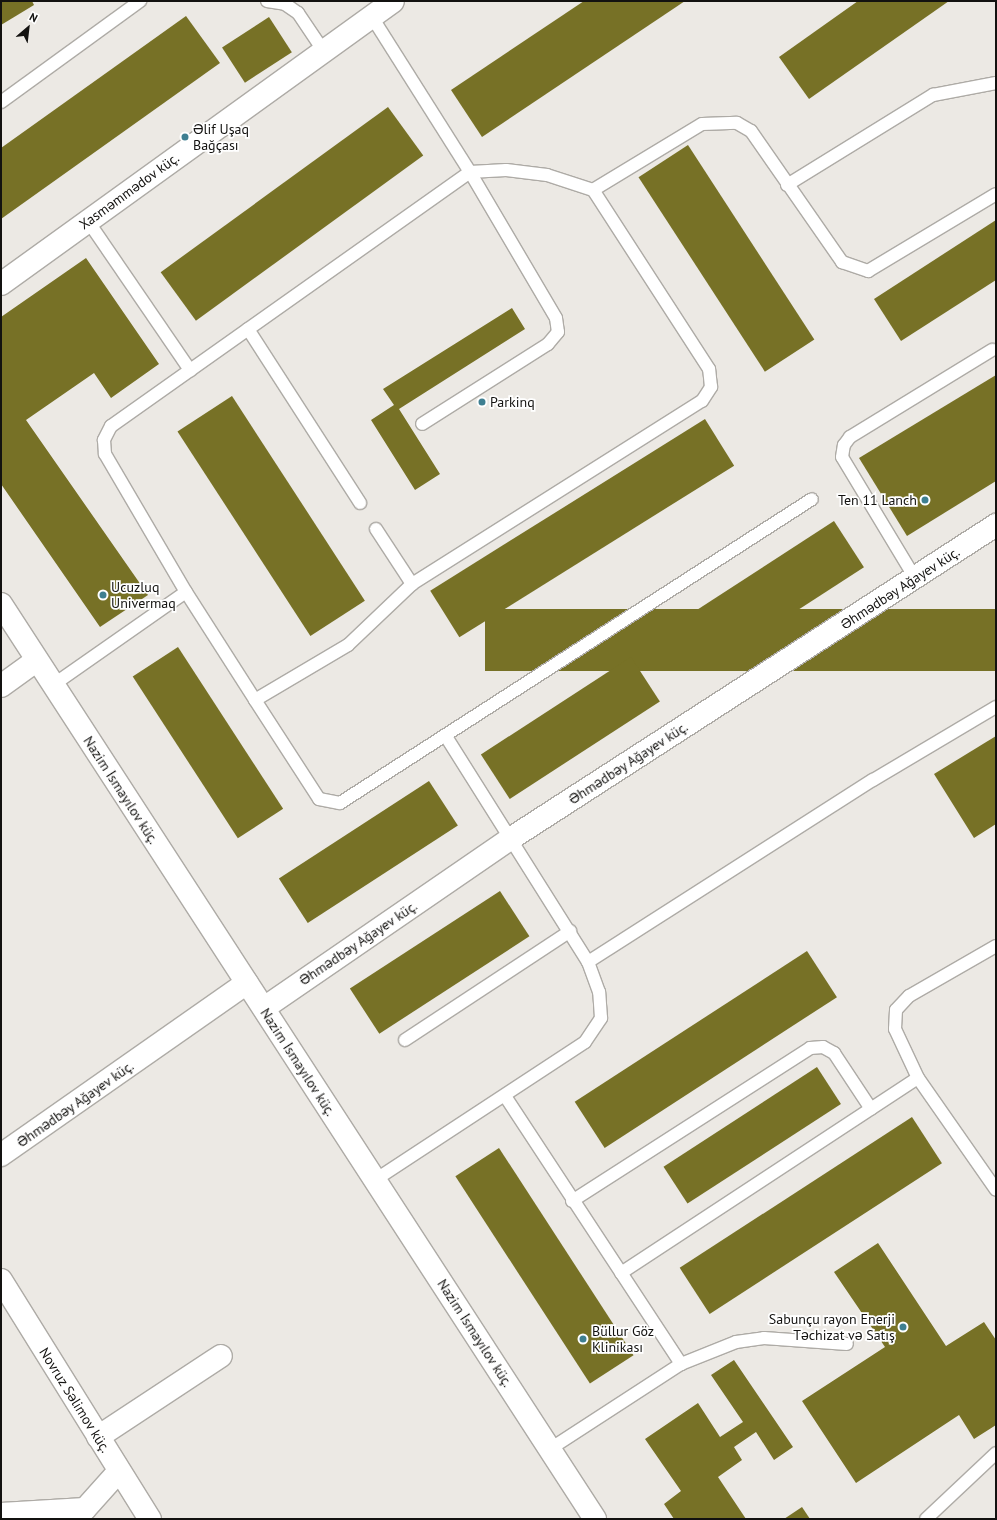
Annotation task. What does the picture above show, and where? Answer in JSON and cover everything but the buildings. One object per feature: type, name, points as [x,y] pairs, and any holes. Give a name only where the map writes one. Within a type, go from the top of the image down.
[{"type":"street","name":"Xasməmmədov küç.","points":[[1,284],[323,50],[393,1]]},
{"type":"street","name":"Əhmədbəy Ağayev küç.","points":[[264,1008],[510,839],[996,526]]},
{"type":"street","name":"Nazim İsmayılov küç.","points":[[1,604],[596,1519]]},
{"type":"street","points":[[1,686],[37,660]]},
{"type":"street","name":"Əhmədbəy Ağayev küç.","points":[[1,1155],[247,983]]},
{"type":"street","name":"Novruz Səlimov küç.","points":[[1,1280],[150,1519]]},
{"type":"street","points":[[98,1437],[221,1356]]},
{"type":"street","points":[[1,1514],[85,1514],[119,1470]]},
{"type":"lane","points":[[1,102],[140,1]]},
{"type":"lane","points":[[267,1],[285,2],[298,13],[323,50]]},
{"type":"lane","points":[[372,17],[470,172],[556,318],[558,332],[548,344],[422,424]]},
{"type":"lane","points":[[788,185],[933,95],[996,83]]},
{"type":"lane","points":[[593,190],[702,124],[721,121],[737,122],[751,131],[842,262],[854,269],[868,271],[996,194]]},
{"type":"lane","points":[[255,700],[348,645],[412,584],[702,401],[712,386],[709,369],[593,190],[547,175],[506,170],[470,172],[111,426],[104,440],[105,454],[186,592],[255,700],[319,799],[330,804],[340,803],[812,499]]},
{"type":"lane","points":[[88,221],[190,370]]},
{"type":"lane","points":[[248,329],[360,503]]},
{"type":"lane","points":[[915,578],[842,456],[844,445],[850,437],[992,350]]},
{"type":"lane","points":[[376,529],[412,584]]},
{"type":"lane","points":[[53,685],[186,592]]},
{"type":"lane","points":[[588,962],[872,780],[996,707]]},
{"type":"lane","points":[[375,1180],[585,1042],[600,1018],[599,992],[588,962],[570,931],[445,735]]},
{"type":"lane","points":[[405,1040],[570,931]]},
{"type":"lane","points":[[996,946],[909,996],[896,1010],[896,1029],[918,1078],[996,1190]]},
{"type":"lane","points":[[572,1201],[810,1048],[823,1047],[834,1053],[871,1109]]},
{"type":"lane","points":[[621,1273],[918,1078]]},
{"type":"lane","points":[[505,1096],[572,1201],[681,1364]]},
{"type":"lane","points":[[550,1449],[681,1364],[736,1342],[764,1338],[847,1344]]},
{"type":"lane","points":[[926,1519],[996,1452]]},
{"type":"place","name":"Əlif Uşaq Bağçası","points":[[185,137]]},
{"type":"place","name":"Parkinq","points":[[482,402]]},
{"type":"place","name":"Ten 11 Lanch","points":[[925,500]]},
{"type":"place","name":"Ucuzluq Univermaq","points":[[103,595]]},
{"type":"place","name":"Sabunçu rayon Enerji Təchizat və Satış","points":[[903,1327]]},
{"type":"place","name":"Büllur Göz Klinikası","points":[[583,1339]]}]
